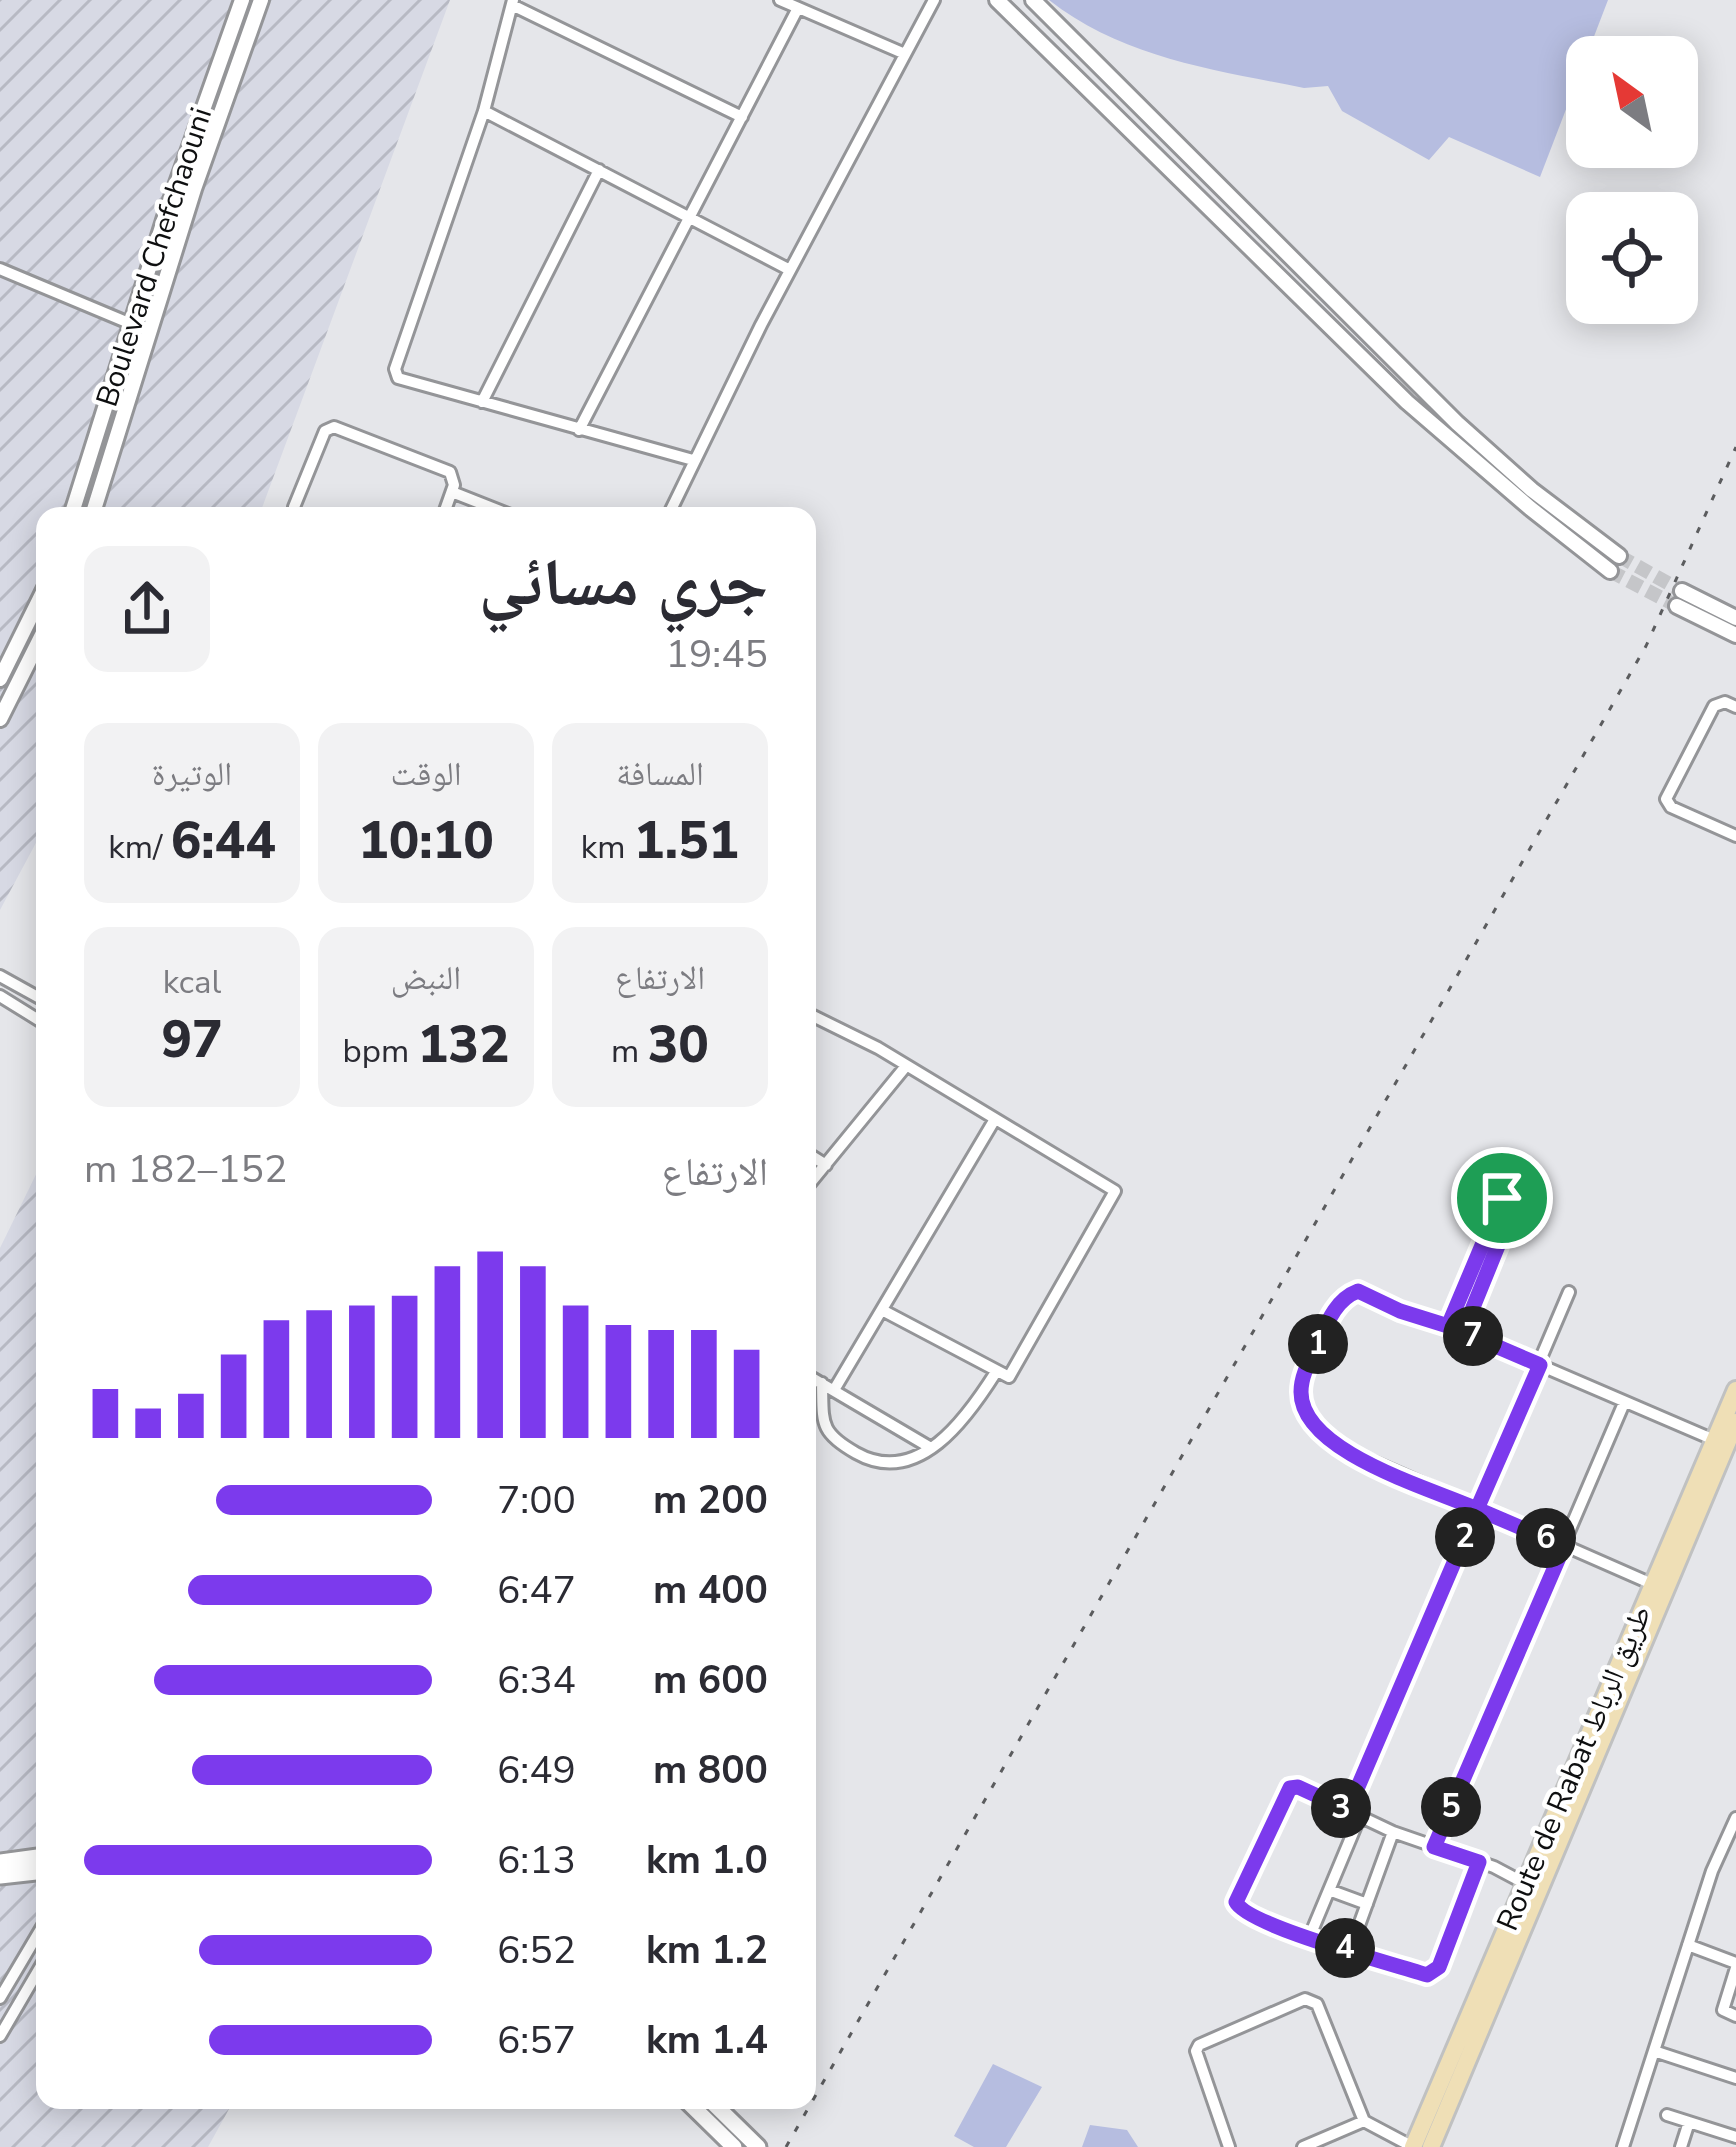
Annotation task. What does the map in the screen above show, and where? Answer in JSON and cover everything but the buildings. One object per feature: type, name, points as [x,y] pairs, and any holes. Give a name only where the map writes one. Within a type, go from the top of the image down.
[{"type":"main road","name":"Route de Rabat طريق الرباط","points":[[1431,2147],[1652,1584],[1736,1390]]},
{"type":"main road","name":"Route de Rabat طريق الرباط","points":[[1413,2147],[1736,1422]]},
{"type":"main road","points":[[0,1862],[36,1857]]},
{"type":"main road","points":[[0,1876],[36,1871]]},
{"type":"main road","points":[[695,2109],[734,2147]]},
{"type":"main road","points":[[719,2109],[758,2147]]},
{"type":"street","name":"Boulevard Chefchaouni","points":[[74,507],[130,326],[242,0]]},
{"type":"street","name":"Boulevard Chefchaouni","points":[[95,507],[148,332],[261,0]]},
{"type":"street","points":[[780,0],[905,54]]},
{"type":"street","points":[[997,0],[1393,388],[1619,556]]},
{"type":"street","points":[[1033,0],[1493,466],[1610,571]]},
{"type":"street","points":[[672,507],[930,1]]},
{"type":"street","points":[[693,460],[398,378],[395,369],[484,111],[513,2],[742,117]]},
{"type":"street","points":[[578,430],[798,8]]},
{"type":"street","points":[[484,111],[790,270]]},
{"type":"street","points":[[482,402],[598,170]]},
{"type":"street","points":[[0,269],[148,332]]},
{"type":"street","points":[[294,507],[325,431],[334,427],[451,472],[455,481],[446,507]]},
{"type":"street","points":[[452,492],[490,507]]},
{"type":"street","points":[[1736,618],[1680,599],[1736,635]]},
{"type":"street","points":[[0,680],[36,606]]},
{"type":"street","points":[[0,718],[36,647]]},
{"type":"street","points":[[1736,707],[1725,702],[1714,706],[1666,799],[1671,807],[1736,836]]},
{"type":"street","points":[[0,976],[36,996]]},
{"type":"street","points":[[0,996],[36,1018]]},
{"type":"street","points":[[816,1018],[1115,1191],[1014,1373],[1006,1377],[882,1310]]},
{"type":"street","points":[[816,1177],[906,1066]]},
{"type":"street","points":[[995,1119],[882,1310],[828,1387],[824,1427],[832,1440],[870,1461],[882,1463],[932,1448],[968,1416],[996,1372]]},
{"type":"street","points":[[816,1159],[826,1166]]},
{"type":"street","points":[[1448,1326],[1502,1198],[1515,1204],[1463,1332]]},
{"type":"street","points":[[1478,1254],[1492,1259]]},
{"type":"street","points":[[1652,1584],[1333,1444],[1309,1420],[1303,1406],[1304,1375],[1330,1316],[1358,1291],[1712,1439]]},
{"type":"street","points":[[1309,1938],[1354,1814],[1569,1292]]},
{"type":"street","points":[[816,1380],[932,1448]]},
{"type":"street","points":[[1434,1847],[1624,1403]]},
{"type":"street","points":[[1479,1862],[1439,1967],[1427,1975],[1309,1938],[1242,1912],[1236,1902],[1290,1788],[1298,1787],[1393,1832],[1479,1862],[1532,1887]]},
{"type":"street","points":[[1623,2147],[1688,1945],[1736,1818]]},
{"type":"street","points":[[1350,1950],[1393,1832]]},
{"type":"street","points":[[1329,1890],[1367,1904]]},
{"type":"street","points":[[0,1998],[36,1937]]},
{"type":"street","points":[[1688,1945],[1736,1966],[1723,2010],[1736,2016]]},
{"type":"street","points":[[0,2036],[36,1974]]},
{"type":"street","points":[[1229,2147],[1196,2057],[1199,2045],[1305,1999],[1317,2004],[1364,2122],[1413,2147]]},
{"type":"street","points":[[1654,2050],[1736,2078]]},
{"type":"street","points":[[1667,2115],[1736,2137]]},
{"type":"street","points":[[1303,2147],[1364,2122]]},
{"type":"street","points":[[1681,2147],[1689,2122]]},
{"type":"shaded area","points":[[0,0],[450,0],[262,507],[36,507],[36,843],[0,910]]},
{"type":"shaded area","points":[[1049,0],[1608,0],[1594,36],[1566,36],[1566,109],[1540,177],[1449,137],[1429,160],[1342,111],[1328,86],[1304,88],[1171,59],[1078,20]]},
{"type":"shaded area","points":[[36,1174],[36,2109],[229,2109],[208,2147],[0,2147],[0,1248]]},
{"type":"shaded area","points":[[993,2064],[1042,2087],[1006,2147],[974,2147],[954,2136]]},
{"type":"shaded area","points":[[1090,2125],[1127,2130],[1138,2147],[1082,2147]]},
{"type":"tunnel","points":[[1619,556],[1682,591]]},
{"type":"tunnel","points":[[1610,571],[1677,606]]},
{"type":"railway","points":[[816,2095],[1646,646],[1736,447]]},
{"type":"railway","points":[[786,2147],[808,2109]]},
{"type":"route","points":[[1502,1198],[1448,1326],[1358,1291],[1330,1316],[1304,1375],[1303,1406],[1320,1434],[1346,1452],[1477,1509],[1348,1810],[1298,1787],[1290,1788],[1236,1902],[1242,1912],[1274,1925],[1427,1975],[1439,1967],[1479,1862],[1434,1847],[1564,1546],[1477,1509],[1540,1365],[1463,1332],[1515,1204],[1502,1198]]}]
